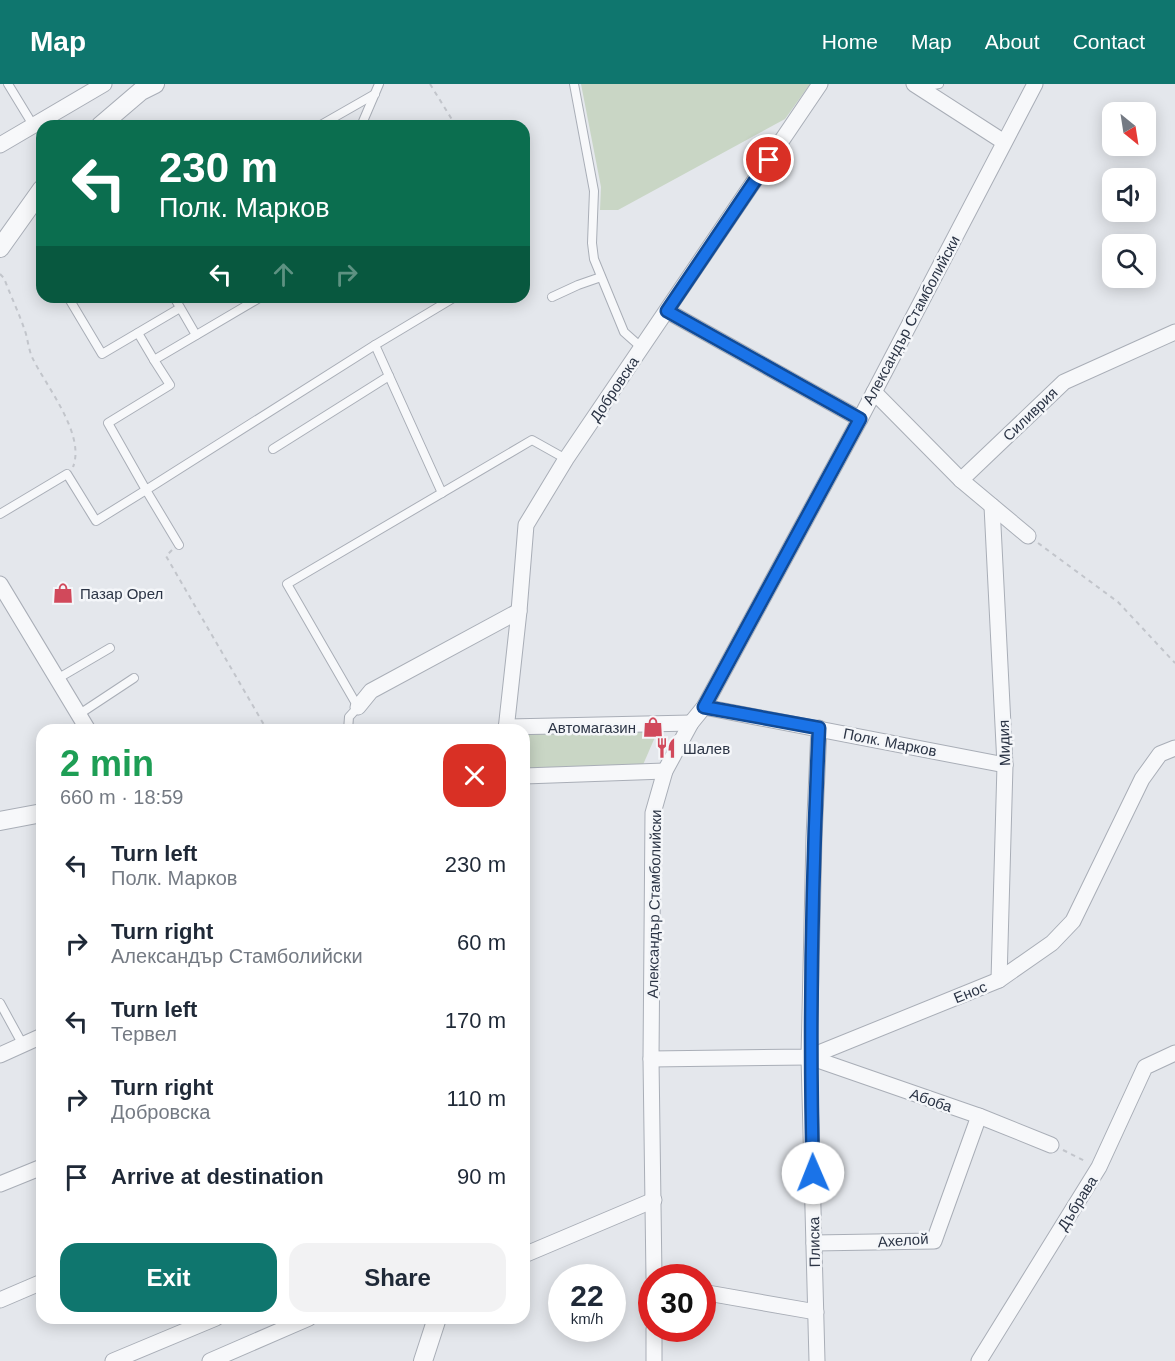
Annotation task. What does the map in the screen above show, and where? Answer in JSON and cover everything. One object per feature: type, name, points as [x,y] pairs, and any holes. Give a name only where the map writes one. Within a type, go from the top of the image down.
[{"type":"street","points":[[43,120],[104,84]]},
{"type":"street","points":[[112,120],[141,91],[155,84]]},
{"type":"street","name":"Добровска","points":[[507,724],[526,525],[566,459],[820,84]]},
{"type":"street","name":"Александър Стамболийски","points":[[654,1264],[651,1059],[653,813],[665,771],[691,723],[704,707],[860,419],[1035,84]]},
{"type":"street","points":[[917,86],[1004,142]]},
{"type":"street","points":[[0,145],[36,124]]},
{"type":"street","points":[[0,248],[36,197]]},
{"type":"street","points":[[667,311],[860,419]]},
{"type":"street","name":"Силиврия","points":[[961,480],[1064,382],[1175,332]]},
{"type":"street","points":[[874,392],[961,480],[1028,536]]},
{"type":"street","name":"Мидия","points":[[992,506],[1005,765],[999,980]]},
{"type":"street","points":[[0,584],[84,724]]},
{"type":"street","points":[[358,706],[371,691],[519,610]]},
{"type":"street","name":"Полк. Марков","points":[[704,707],[1005,765]]},
{"type":"street","points":[[530,728],[691,723]]},
{"type":"street","name":"Плиска","points":[[817,1361],[809,1057],[819,728]]},
{"type":"street","name":"Енос","points":[[651,1059],[809,1057],[999,980],[1052,943],[1073,921],[1142,779],[1160,754],[1175,748]]},
{"type":"street","points":[[530,776],[665,771]]},
{"type":"street","points":[[0,822],[36,814]]},
{"type":"street","points":[[0,1055],[36,1039]]},
{"type":"street","name":"Дъбрава","points":[[979,1361],[1099,1167],[1145,1066],[1175,1053]]},
{"type":"street","name":"Абоба","points":[[809,1057],[979,1116],[1051,1144]]},
{"type":"street","name":"Ахелой","points":[[814,1243],[934,1241],[979,1116]]},
{"type":"street","points":[[0,1184],[36,1169]]},
{"type":"street","points":[[530,1252],[654,1200]]},
{"type":"street","points":[[0,1300],[36,1285]]},
{"type":"street","points":[[716,1294],[816,1312]]},
{"type":"street","points":[[113,1361],[199,1324]]},
{"type":"street","points":[[210,1361],[295,1324]]},
{"type":"street","points":[[423,1361],[435,1324]]},
{"type":"street","points":[[654,1342],[654,1361]]},
{"type":"lane","points":[[8,84],[33,126]]},
{"type":"lane","points":[[364,120],[379,84]]},
{"type":"lane","points":[[574,84],[594,191],[592,243],[594,259],[624,332],[642,348]]},
{"type":"lane","points":[[917,86],[939,84]]},
{"type":"lane","points":[[330,120],[375,94]]},
{"type":"lane","points":[[552,297],[601,277]]},
{"type":"lane","points":[[72,303],[102,354],[180,308]]},
{"type":"lane","points":[[177,303],[196,335]]},
{"type":"lane","points":[[154,360],[251,303]]},
{"type":"lane","points":[[0,514],[67,474],[96,521],[445,303]]},
{"type":"lane","points":[[138,333],[170,385],[108,423],[179,544]]},
{"type":"lane","points":[[375,345],[442,493]]},
{"type":"lane","points":[[273,449],[389,376]]},
{"type":"lane","points":[[348,724],[349,717],[358,706],[287,584],[532,440],[566,459]]},
{"type":"lane","points":[[57,679],[111,648]]},
{"type":"lane","points":[[78,714],[134,678]]},
{"type":"lane","points":[[0,1003],[23,1045]]},
{"type":"path","points":[[430,84],[452,120]]},
{"type":"path","points":[[0,274],[4,278],[26,334],[31,355],[60,403],[70,427],[76,454],[74,465],[67,474]]},
{"type":"path","points":[[1028,536],[1118,602],[1175,663]]},
{"type":"path","points":[[179,544],[166,556],[264,724]]},
{"type":"path","points":[[1051,1144],[1099,1167]]},
{"type":"green space","points":[[581,84],[810,84],[785,119],[618,210],[600,210],[601,187]]},
{"type":"green space","points":[[659,728],[642,767],[530,772],[530,733]]},
{"type":"place","name":"Пазар Орел","points":[[63,593]]},
{"type":"place","name":"Автомагазин","points":[[653,727]]},
{"type":"place","name":"Шалев","points":[[666,748]]},
{"type":"route","points":[[769,160],[667,311],[860,419],[704,707],[819,728],[809,1057],[813,1173]]}]
